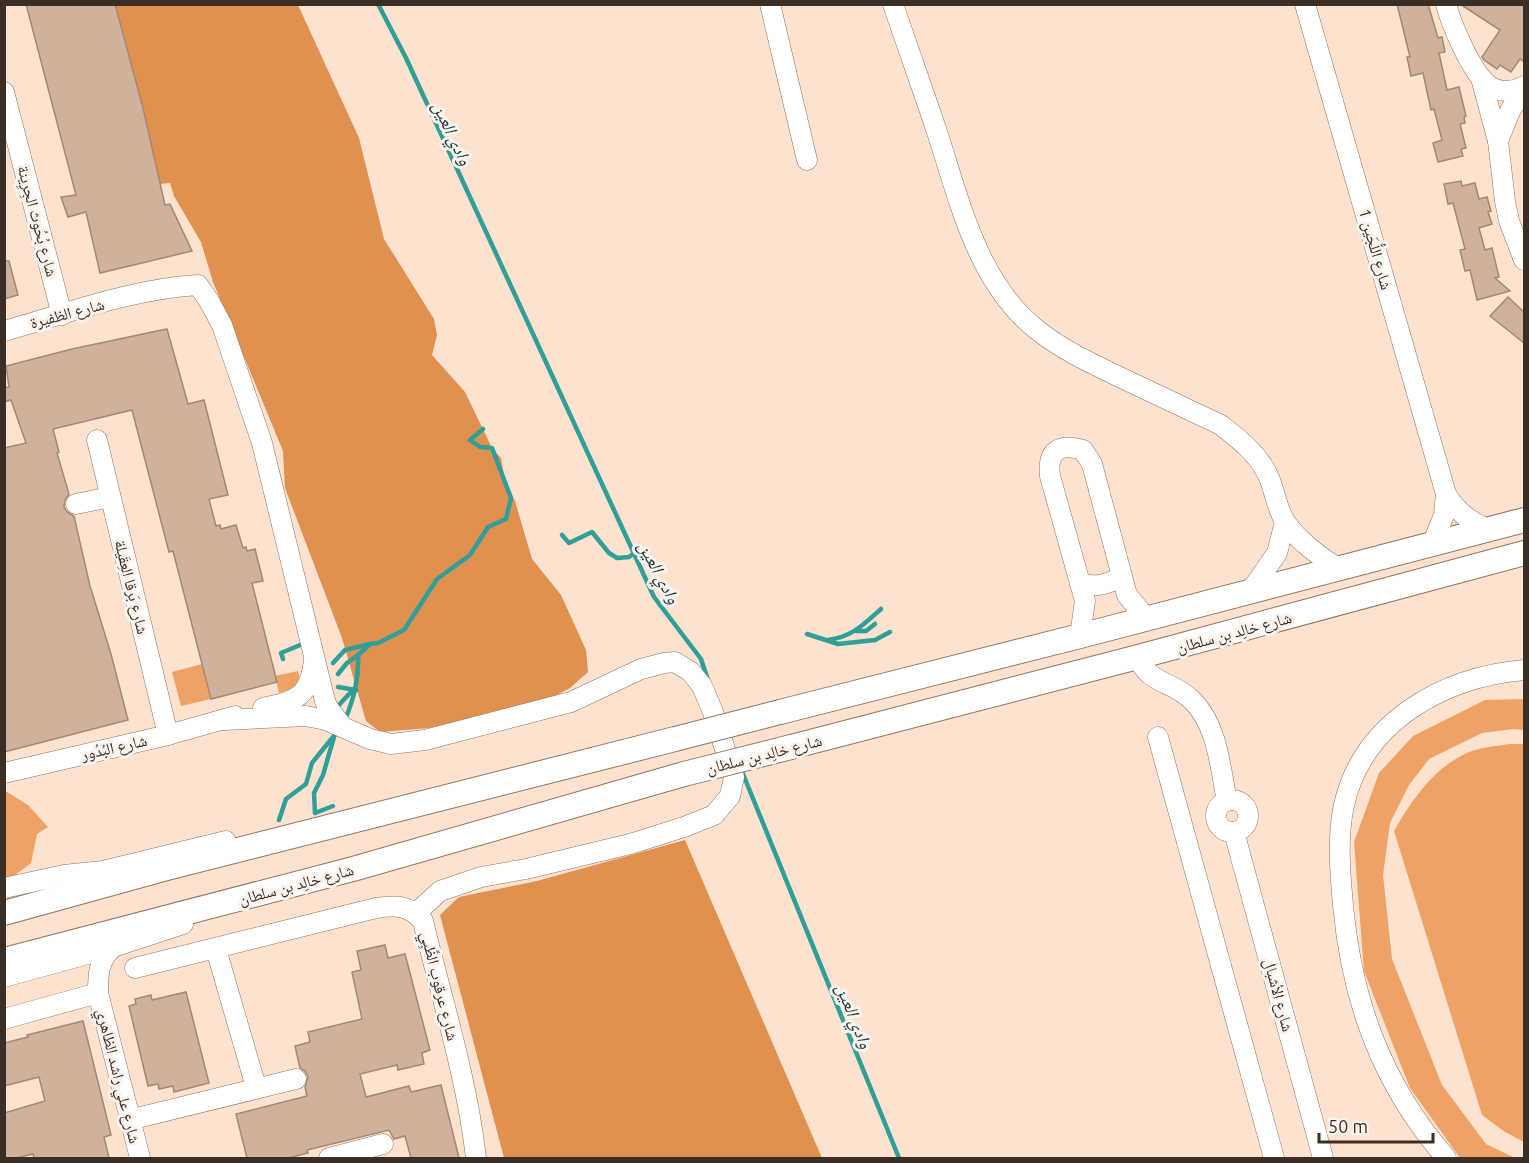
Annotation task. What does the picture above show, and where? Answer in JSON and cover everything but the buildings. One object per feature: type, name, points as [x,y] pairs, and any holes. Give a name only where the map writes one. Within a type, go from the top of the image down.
[{"type":"main road","name":"شارع خالِد بن سلطان","points":[[4,913],[167,868],[1080,636],[1524,520]]},
{"type":"main road","name":"شارع خالِد بن سلطان","points":[[4,960],[353,869],[684,774],[1138,657],[1524,553]]},
{"type":"street","points":[[770,4],[807,160]]},
{"type":"street","points":[[893,4],[964,218],[984,262],[1005,296],[1034,327],[1060,347],[1221,425],[1257,458],[1269,477],[1285,522],[1309,548],[1339,569]]},
{"type":"street","name":"شارع اللُّجَين 1","points":[[1305,4],[1446,494],[1444,514],[1432,545]]},
{"type":"street","points":[[1446,4],[1461,43],[1481,78],[1498,141],[1507,211],[1524,260]]},
{"type":"street","points":[[1481,78],[1491,87],[1503,91],[1524,87]]},
{"type":"street","points":[[1498,141],[1510,111],[1524,87]]},
{"type":"street","name":"شارع بُحُوث الجِرِينة","points":[[4,92],[62,315]]},
{"type":"street","name":"شارع الظفيرة","points":[[4,331],[130,296],[177,286],[198,285],[222,325],[262,443],[314,657]]},
{"type":"street","name":"شارع بَرقا العِقَيلة","points":[[97,440],[168,735]]},
{"type":"street","points":[[1080,636],[1085,601],[1048,464],[1053,454],[1061,448],[1070,446],[1083,450],[1092,464],[1126,595],[1146,619]]},
{"type":"street","name":"شارع اللُّجَين 1","points":[[1446,494],[1464,516],[1490,530]]},
{"type":"street","points":[[76,504],[110,497]]},
{"type":"street","points":[[1250,592],[1277,553],[1285,522]]},
{"type":"street","points":[[1080,584],[1095,586],[1109,584],[1122,576]]},
{"type":"street","points":[[314,657],[328,708],[342,726]]},
{"type":"street","points":[[224,720],[294,700],[301,694],[310,679],[314,657]]},
{"type":"street","points":[[1138,657],[1148,674],[1185,694],[1205,716],[1215,745],[1227,801]]},
{"type":"street","points":[[224,720],[306,716],[342,726],[370,739],[391,744],[425,740],[571,702],[641,669],[675,662],[691,672],[702,686],[734,777],[730,796],[714,814],[630,844],[526,869],[481,877],[440,891],[416,913]]},
{"type":"street","points":[[1446,1158],[1428,1138],[1396,1090],[1366,1025],[1354,979],[1344,921],[1340,868],[1341,824],[1349,788],[1366,754],[1377,739],[1406,711],[1423,700],[1461,682],[1482,675],[1524,669]]},
{"type":"street","points":[[288,716],[299,714],[312,705],[318,699],[321,684]]},
{"type":"street","name":"شارع البُدُور","points":[[4,773],[224,720]]},
{"type":"street","points":[[1158,737],[1274,1158]]},
{"type":"street","points":[[1227,801],[1241,802],[1249,815],[1243,828],[1234,832],[1224,831],[1216,819],[1219,806],[1227,801]]},
{"type":"street","points":[[1184,831],[1216,819]]},
{"type":"street","points":[[4,888],[64,875],[103,871],[256,834],[344,824]]},
{"type":"street","name":"شارع الأشبال","points":[[1234,832],[1323,1158]]},
{"type":"street","points":[[4,977],[304,890],[353,869]]},
{"type":"street","name":"شارع عرقوب الظَّبِي","points":[[135,968],[376,908],[394,905],[406,907],[423,921],[472,1122],[476,1158]]},
{"type":"street","points":[[98,993],[99,968],[106,953],[113,947]]},
{"type":"street","points":[[216,949],[256,1087]]},
{"type":"street","points":[[68,960],[84,971],[98,993]]},
{"type":"street","points":[[4,984],[29,971]]},
{"type":"street","points":[[4,1019],[98,993]]},
{"type":"street","name":"شارع علي راشد الظاهري","points":[[98,993],[140,1158]]},
{"type":"street","points":[[129,1120],[296,1079]]},
{"type":"street","points":[[329,1158],[383,1144]]},
{"type":"shaded area","points":[[115,5],[298,5],[359,138],[384,239],[434,319],[437,335],[432,355],[465,392],[492,448],[501,458],[505,481],[515,501],[532,559],[561,595],[586,650],[588,672],[570,688],[547,700],[429,728],[380,732],[366,721],[342,638],[285,488],[283,451],[213,282],[201,242],[174,196],[170,183],[160,184],[143,108]]},
{"type":"shaded area","points":[[202,664],[211,699],[181,706],[172,672]]},
{"type":"shaded area","points":[[298,671],[302,687],[279,693],[275,676]]},
{"type":"shaded area","points":[[1524,699],[1524,730],[1482,733],[1429,759],[1409,785],[1390,823],[1383,875],[1392,959],[1442,1085],[1486,1144],[1515,1158],[1460,1158],[1410,1088],[1364,971],[1354,842],[1379,773],[1413,736],[1485,700]]},
{"type":"shaded area","points":[[1509,744],[1524,744],[1524,1142],[1505,1132],[1482,1115],[1394,831],[1417,795],[1447,765],[1472,751]]},
{"type":"shaded area","points":[[4,790],[28,805],[48,827],[37,834],[31,863],[14,876],[4,880]]},
{"type":"shaded area","points":[[685,840],[822,1158],[504,1158],[440,915],[459,897],[537,881]]},
{"type":"waterway","name":"وادي العين","points":[[378,4],[406,58],[654,597],[701,659],[708,680]]},
{"type":"waterway","points":[[345,720],[355,688],[358,655],[370,644],[378,643],[404,630],[437,579],[470,555],[488,527],[506,519],[511,498],[492,448],[480,447],[470,440],[483,429]]},
{"type":"waterway","points":[[562,535],[569,543],[592,532],[609,553],[617,558],[629,557],[634,553]]},
{"type":"waterway","points":[[828,640],[851,633],[881,609]]},
{"type":"waterway","points":[[856,631],[866,631],[875,624]]},
{"type":"waterway","points":[[807,634],[838,644],[875,640],[890,632]]},
{"type":"waterway","points":[[283,659],[281,653],[305,643]]},
{"type":"waterway","points":[[333,663],[345,650],[370,644]]},
{"type":"waterway","points":[[338,674],[358,655]]},
{"type":"waterway","points":[[338,687],[356,690]]},
{"type":"waterway","points":[[338,706],[356,690]]},
{"type":"waterway","points":[[279,820],[286,799],[306,784],[312,763],[337,732]]},
{"type":"waterway","points":[[333,806],[315,813],[314,793],[323,775],[334,737]]},
{"type":"waterway","name":"وادي العين","points":[[741,769],[899,1158]]}]
